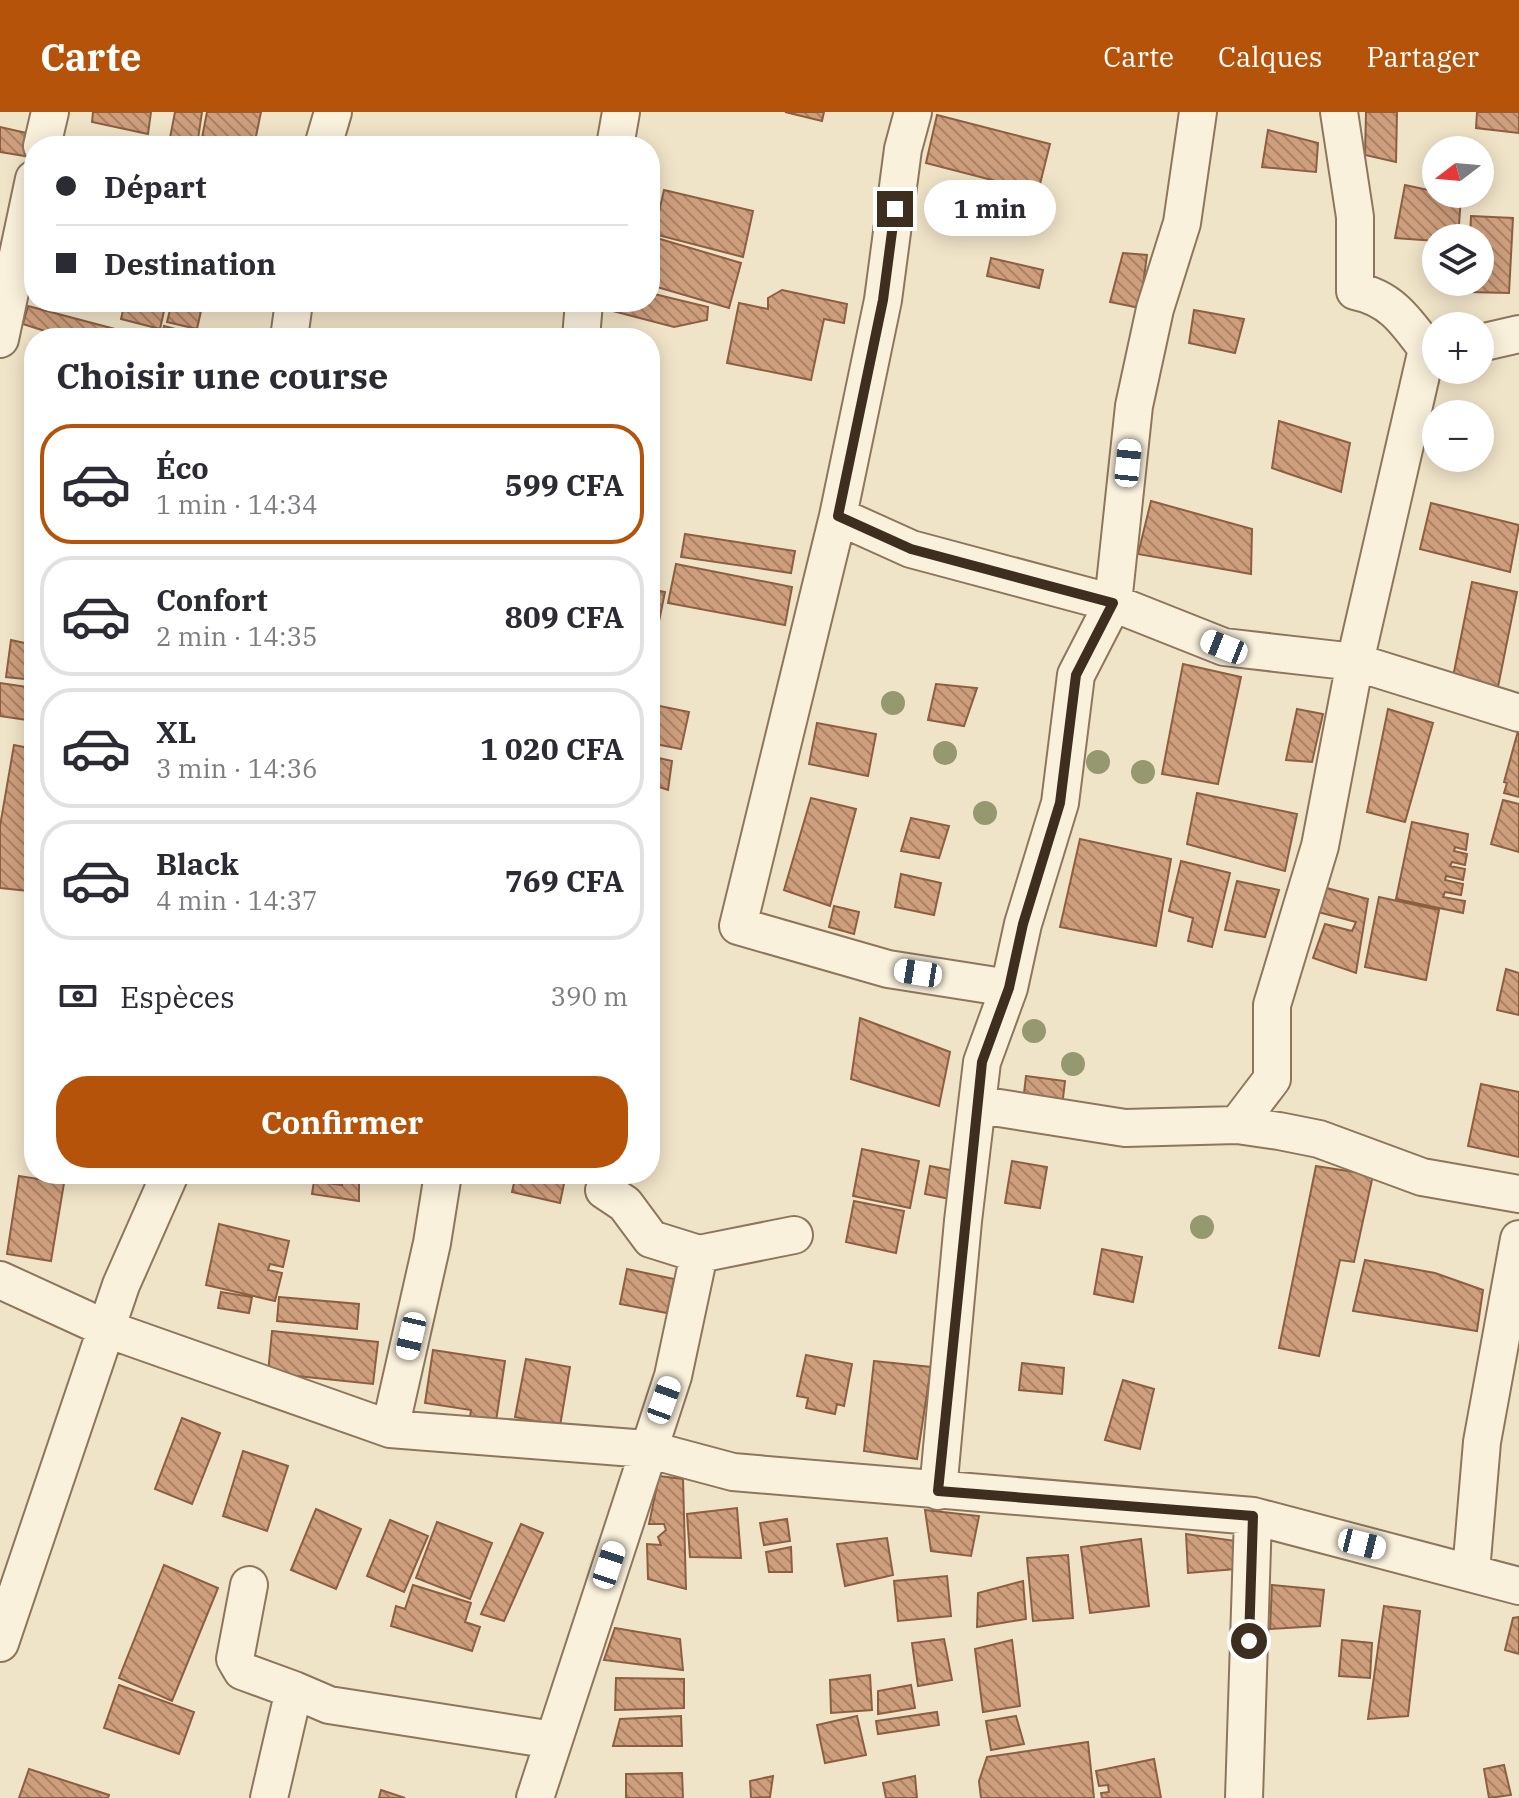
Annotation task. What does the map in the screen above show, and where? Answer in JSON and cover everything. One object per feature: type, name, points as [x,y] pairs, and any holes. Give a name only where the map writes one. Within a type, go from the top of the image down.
[{"type":"street","points":[[44,136],[50,112]]},
{"type":"street","points":[[326,136],[333,112]]},
{"type":"street","points":[[617,136],[621,112]]},
{"type":"street","points":[[913,112],[903,149],[883,300],[838,516],[738,926],[888,969],[1009,988]]},
{"type":"street","points":[[938,1491],[963,1221],[980,1105],[982,1062],[1009,988],[1023,924],[1060,803],[1076,675],[1113,603],[1134,406],[1155,309],[1182,223],[1198,112]]},
{"type":"street","points":[[1339,112],[1355,217],[1355,291],[1378,295],[1398,311],[1422,339]]},
{"type":"street","points":[[0,339],[24,226]]},
{"type":"street","points":[[1494,340],[1519,334]]},
{"type":"street","points":[[1237,1125],[1272,1079],[1272,1005],[1320,846],[1355,662],[1423,384]]},
{"type":"street","points":[[838,516],[911,549],[1113,603],[1224,647],[1355,662],[1519,713]]},
{"type":"street","points":[[980,1105],[1125,1128],[1237,1125],[1319,1139],[1422,1177],[1519,1194]]},
{"type":"street","points":[[0,1643],[121,1285],[166,1184]]},
{"type":"street","points":[[390,1429],[432,1243],[441,1184]]},
{"type":"street","points":[[604,1190],[625,1204],[651,1239],[699,1254],[794,1235]]},
{"type":"street","points":[[1471,1572],[1482,1442],[1519,1239]]},
{"type":"street","points":[[535,1798],[673,1376],[699,1254]]},
{"type":"street","points":[[0,1280],[107,1329],[390,1429],[647,1449],[733,1472],[1253,1516],[1519,1586]]},
{"type":"street","points":[[1244,1798],[1253,1516]]},
{"type":"street","points":[[249,1585],[235,1659],[242,1671],[329,1705],[553,1740]]},
{"type":"street","points":[[269,1798],[294,1690]]},
{"type":"building","points":[[93,112],[151,112],[148,134],[92,122]]},
{"type":"building","points":[[175,112],[202,112],[198,136],[170,136]]},
{"type":"building","points":[[207,112],[261,112],[256,136],[202,136]]},
{"type":"building","points":[[785,112],[824,112],[822,121]]},
{"type":"building","points":[[1366,112],[1397,112],[1396,162],[1365,155]]},
{"type":"building","points":[[1477,112],[1519,112],[1519,133],[1476,128]]},
{"type":"building","points":[[937,115],[1050,144],[1038,192],[926,163]]},
{"type":"building","points":[[0,127],[31,134],[24,136],[24,156],[0,152]]},
{"type":"building","points":[[1268,130],[1318,143],[1316,172],[1262,167]]},
{"type":"building","points":[[1405,185],[1422,189],[1422,208],[1460,208],[1459,224],[1422,224],[1422,240],[1395,238]]},
{"type":"building","points":[[664,190],[753,211],[743,257],[660,236],[660,208]]},
{"type":"building","points":[[1471,216],[1513,218],[1509,293],[1494,293],[1494,224],[1471,224]]},
{"type":"building","points":[[660,239],[741,263],[729,308],[660,288]]},
{"type":"building","points":[[1123,253],[1147,255],[1140,308],[1110,302]]},
{"type":"building","points":[[991,258],[1043,270],[1039,288],[987,276]]},
{"type":"building","points":[[782,290],[847,304],[844,323],[824,319],[811,380],[727,363],[739,303],[768,309],[768,298]]},
{"type":"building","points":[[660,295],[708,307],[707,320],[674,327],[617,312],[660,312]]},
{"type":"building","points":[[1194,310],[1244,319],[1235,353],[1189,343]]},
{"type":"building","points":[[26,312],[51,312],[111,328],[36,328],[23,324]]},
{"type":"building","points":[[123,312],[164,312],[160,328],[121,319]]},
{"type":"building","points":[[170,312],[201,312],[197,328],[167,322]]},
{"type":"building","points":[[1279,421],[1350,443],[1341,492],[1272,468]]},
{"type":"building","points":[[1151,501],[1252,529],[1251,574],[1138,554]]},
{"type":"building","points":[[1431,503],[1519,525],[1510,572],[1420,549]]},
{"type":"building","points":[[685,534],[795,551],[791,573],[681,557]]},
{"type":"building","points":[[676,564],[792,587],[785,625],[668,603]]},
{"type":"building","points":[[1472,582],[1517,592],[1498,687],[1453,677]]},
{"type":"building","points":[[660,591],[665,592],[660,616]]},
{"type":"building","points":[[11,640],[24,643],[24,679],[6,677]]},
{"type":"building","points":[[1183,664],[1241,677],[1218,784],[1162,774]]},
{"type":"building","points":[[0,683],[24,687],[24,720],[0,716]]},
{"type":"building","points":[[936,684],[977,688],[964,726],[928,720]]},
{"type":"building","points":[[660,706],[689,712],[681,749],[660,745]]},
{"type":"building","points":[[1297,709],[1323,714],[1312,762],[1286,760]]},
{"type":"building","points":[[1388,709],[1433,723],[1405,822],[1367,812]]},
{"type":"building","points":[[817,723],[876,734],[868,776],[809,764]]},
{"type":"building","points":[[1518,731],[1519,797],[1504,793],[1507,783],[1504,782]]},
{"type":"building","points":[[14,745],[24,747],[24,891],[0,888],[0,826]]},
{"type":"building","points":[[660,758],[672,761],[668,790],[660,787]]},
{"type":"building","points":[[1197,793],[1297,814],[1285,871],[1187,844]]},
{"type":"building","points":[[811,798],[856,809],[830,906],[784,890]]},
{"type":"building","points":[[1503,800],[1519,804],[1519,852],[1491,844]]},
{"type":"building","points":[[911,818],[949,826],[939,858],[901,851]]},
{"type":"building","points":[[1412,822],[1468,834],[1466,850],[1455,847],[1454,851],[1467,854],[1465,865],[1452,862],[1450,866],[1465,869],[1463,880],[1446,876],[1445,880],[1463,884],[1461,895],[1445,892],[1443,897],[1465,901],[1463,913],[1396,899]]},
{"type":"building","points":[[1080,839],[1171,859],[1156,946],[1060,927]]},
{"type":"building","points":[[1181,861],[1230,873],[1212,947],[1188,941],[1193,918],[1169,911]]},
{"type":"building","points":[[901,874],[941,883],[934,915],[895,907]]},
{"type":"building","points":[[1237,881],[1279,890],[1265,937],[1225,930]]},
{"type":"building","points":[[1323,887],[1368,899],[1356,973],[1313,958],[1325,924],[1352,931],[1356,922],[1318,912]]},
{"type":"building","points":[[1379,897],[1439,910],[1426,980],[1365,967]]},
{"type":"building","points":[[834,906],[859,912],[854,934],[829,927]]},
{"type":"building","points":[[1506,969],[1519,973],[1519,1015],[1497,1010]]},
{"type":"building","points":[[860,1018],[950,1052],[939,1106],[851,1079]]},
{"type":"building","points":[[1026,1076],[1065,1081],[1062,1107],[1023,1102]]},
{"type":"building","points":[[1481,1084],[1519,1092],[1519,1157],[1468,1146]]},
{"type":"building","points":[[862,1149],[919,1161],[910,1208],[853,1196]]},
{"type":"building","points":[[1012,1161],[1047,1167],[1040,1208],[1005,1203]]},
{"type":"building","points":[[930,1166],[960,1172],[955,1200],[925,1194]]},
{"type":"building","points":[[1316,1166],[1373,1175],[1354,1262],[1340,1260],[1319,1356],[1279,1348]]},
{"type":"building","points":[[19,1176],[24,1177],[24,1184],[64,1184],[51,1261],[7,1254]]},
{"type":"building","points":[[314,1184],[359,1184],[359,1201],[312,1194]]},
{"type":"building","points":[[514,1184],[564,1184],[560,1203],[512,1192]]},
{"type":"building","points":[[854,1201],[904,1211],[896,1253],[846,1242]]},
{"type":"building","points":[[219,1224],[289,1241],[283,1267],[270,1264],[268,1270],[282,1273],[275,1301],[206,1285]]},
{"type":"building","points":[[1102,1249],[1142,1257],[1133,1302],[1094,1294]]},
{"type":"building","points":[[1365,1260],[1435,1273],[1483,1290],[1477,1331],[1353,1311]]},
{"type":"building","points":[[627,1269],[674,1279],[667,1313],[620,1304]]},
{"type":"building","points":[[221,1292],[252,1297],[249,1313],[218,1308]]},
{"type":"building","points":[[279,1297],[359,1304],[357,1329],[277,1321]]},
{"type":"building","points":[[272,1331],[378,1342],[373,1384],[268,1373]]},
{"type":"building","points":[[433,1350],[505,1361],[495,1428],[469,1424],[471,1410],[425,1403]]},
{"type":"building","points":[[806,1355],[852,1364],[844,1406],[837,1404],[835,1414],[806,1408],[808,1398],[797,1396]]},
{"type":"building","points":[[526,1359],[570,1367],[560,1426],[515,1417]]},
{"type":"building","points":[[874,1361],[931,1367],[917,1459],[864,1451]]},
{"type":"building","points":[[1022,1363],[1064,1368],[1062,1394],[1019,1390]]},
{"type":"building","points":[[1123,1380],[1154,1389],[1140,1449],[1105,1440]]},
{"type":"building","points":[[182,1418],[220,1433],[192,1504],[155,1489]]},
{"type":"building","points":[[243,1451],[288,1466],[267,1531],[223,1516]]},
{"type":"building","points":[[659,1476],[683,1479],[686,1589],[648,1579],[647,1544],[661,1545],[658,1537],[666,1530],[664,1524],[649,1524]]},
{"type":"building","points":[[737,1508],[741,1558],[690,1557],[687,1514]]},
{"type":"building","points":[[316,1509],[361,1529],[336,1589],[291,1570]]},
{"type":"building","points":[[925,1510],[979,1516],[971,1556],[931,1551]]},
{"type":"building","points":[[787,1519],[790,1541],[764,1545],[760,1523]]},
{"type":"building","points":[[390,1520],[428,1536],[404,1592],[367,1576]]},
{"type":"building","points":[[437,1522],[492,1543],[470,1599],[416,1578]]},
{"type":"building","points":[[521,1524],[543,1533],[504,1621],[481,1614]]},
{"type":"building","points":[[1186,1534],[1236,1541],[1236,1569],[1188,1573]]},
{"type":"building","points":[[887,1538],[893,1575],[845,1586],[837,1544]]},
{"type":"building","points":[[1141,1539],[1149,1606],[1090,1613],[1081,1547]]},
{"type":"building","points":[[791,1547],[792,1572],[769,1572],[766,1552]]},
{"type":"building","points":[[1068,1555],[1073,1618],[1033,1621],[1027,1558]]},
{"type":"building","points":[[164,1565],[218,1588],[172,1701],[119,1678]]},
{"type":"building","points":[[947,1576],[951,1616],[898,1621],[894,1581]]},
{"type":"building","points":[[1023,1581],[1026,1619],[977,1627],[978,1593]]},
{"type":"building","points":[[413,1585],[471,1603],[465,1622],[480,1627],[472,1651],[391,1626],[396,1606],[405,1609]]},
{"type":"building","points":[[1272,1585],[1324,1590],[1320,1626],[1270,1629]]},
{"type":"building","points":[[1384,1606],[1420,1611],[1408,1716],[1368,1719]]},
{"type":"building","points":[[1519,1617],[1519,1654],[1505,1650],[1513,1618]]},
{"type":"building","points":[[615,1628],[680,1639],[683,1670],[604,1660]]},
{"type":"building","points":[[944,1639],[952,1680],[918,1686],[912,1643]]},
{"type":"building","points":[[1012,1640],[1020,1706],[983,1712],[975,1649]]},
{"type":"building","points":[[1342,1640],[1372,1643],[1370,1678],[1339,1676]]},
{"type":"building","points":[[870,1675],[872,1710],[831,1713],[830,1680]]},
{"type":"building","points":[[616,1678],[684,1679],[684,1708],[615,1710]]},
{"type":"building","points":[[119,1685],[194,1712],[179,1754],[104,1728]]},
{"type":"building","points":[[911,1685],[915,1708],[878,1714],[878,1691]]},
{"type":"building","points":[[937,1712],[939,1725],[878,1734],[876,1721]]},
{"type":"building","points":[[681,1716],[682,1746],[613,1746],[620,1719]]},
{"type":"building","points":[[857,1716],[866,1755],[825,1763],[817,1725]]},
{"type":"building","points":[[1016,1716],[1024,1744],[991,1750],[986,1721]]},
{"type":"building","points":[[1088,1742],[1094,1798],[981,1798],[979,1781],[987,1757]]},
{"type":"building","points":[[1154,1759],[1161,1798],[1102,1798],[1101,1793],[1109,1792],[1108,1785],[1099,1786],[1096,1771]]},
{"type":"building","points":[[1504,1765],[1511,1795],[1489,1798],[1484,1769]]},
{"type":"building","points":[[29,1769],[109,1795],[108,1798],[19,1798]]},
{"type":"building","points":[[682,1773],[683,1798],[626,1798],[626,1774]]},
{"type":"building","points":[[773,1776],[770,1797],[751,1798],[750,1781]]},
{"type":"building","points":[[915,1776],[917,1798],[886,1798],[883,1783]]},
{"type":"building","points":[[381,1790],[405,1798],[379,1798]]},
{"type":"route","points":[[895,209],[883,300],[838,516],[911,549],[1113,603],[1076,675],[1071,736],[1060,803],[1023,924],[1009,988],[982,1062],[980,1105],[963,1221],[938,1491],[1253,1516],[1249,1641]]}]
